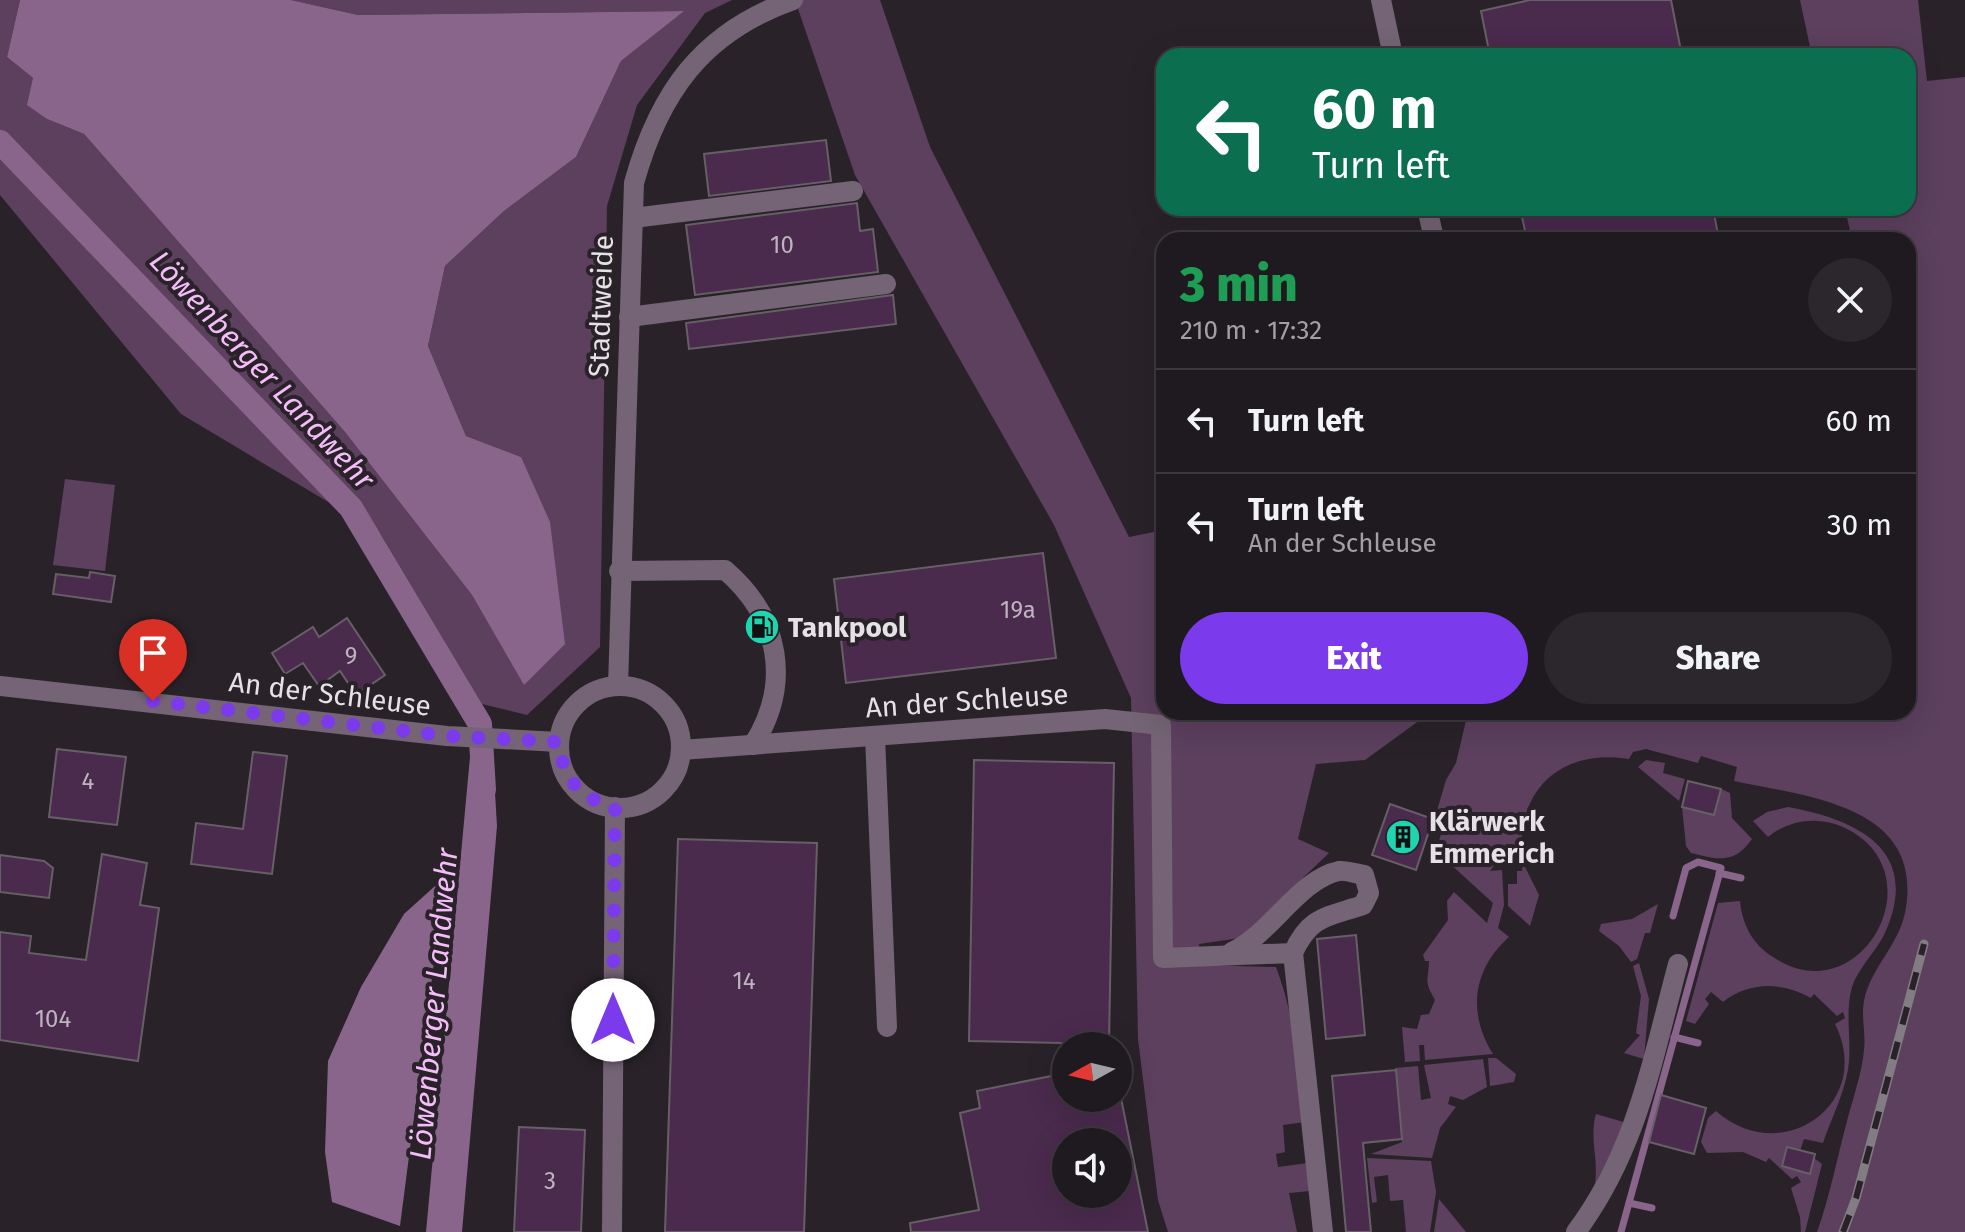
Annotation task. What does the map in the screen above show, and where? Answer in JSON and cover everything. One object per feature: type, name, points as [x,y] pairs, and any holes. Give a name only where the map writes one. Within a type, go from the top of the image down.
[{"type":"street","name":"Stadtweide","points":[[618,686],[619,571],[634,183],[646,141],[664,103],[694,61],[728,33],[793,0]]},
{"type":"street","points":[[1381,0],[1391,48]]},
{"type":"street","points":[[633,218],[853,191]]},
{"type":"street","points":[[629,317],[886,284]]},
{"type":"street","points":[[619,571],[725,570],[748,591],[766,626],[779,671],[766,724],[753,745]]},
{"type":"street","name":"An der Schleuse","points":[[0,686],[447,736],[559,742]]},
{"type":"street","points":[[618,686],[642,690],[664,704],[677,726],[681,750],[677,769],[667,786],[652,799],[634,806],[615,807],[596,803],[574,786],[561,761],[559,742],[563,725],[584,697],[618,686]]},
{"type":"street","name":"An der Schleuse","points":[[681,750],[1105,719],[1161,725],[1163,958],[1224,955]]},
{"type":"street","points":[[875,736],[887,1027]]},
{"type":"street","points":[[612,1232],[615,807]]},
{"type":"street","points":[[1224,955],[1248,945],[1310,887],[1339,871],[1364,875],[1369,893],[1363,905],[1320,918],[1302,933],[1293,953],[1323,1232]]},
{"type":"street","points":[[1224,955],[1293,953]]},
{"type":"street","points":[[1576,1232],[1604,1195],[1631,1139],[1678,964]]},
{"type":"shaded area","points":[[0,0],[20,0],[7,57],[33,78],[47,119],[84,134],[345,432],[472,595],[525,685],[521,457],[466,436],[428,346],[445,266],[504,211],[576,157],[621,61],[683,11],[358,15],[291,0],[732,0],[705,13],[637,105],[607,206],[600,647],[527,715],[482,704],[380,533],[181,414],[0,195]]},
{"type":"shaded area","points":[[20,0],[291,0],[358,15],[684,11],[621,61],[576,157],[504,211],[445,266],[428,346],[466,436],[521,457],[550,522],[565,644],[524,685],[472,595],[345,432],[84,134],[47,119],[27,105],[33,78],[7,57]]},
{"type":"shaded area","points":[[795,0],[880,0],[930,147],[1129,537],[1156,532],[1156,720],[1420,720],[1365,760],[1316,764],[1298,839],[1329,853],[1240,938],[1199,944],[1202,965],[1276,967],[1288,1005],[1305,1122],[1283,1125],[1285,1152],[1276,1154],[1278,1167],[1308,1163],[1310,1191],[1289,1193],[1297,1232],[1168,1232],[1158,1200],[1138,1039],[1131,698],[1054,525],[855,175]]},
{"type":"shaded area","points":[[1800,0],[1918,0],[1927,81],[1965,77],[1965,1232],[1817,1232],[1861,1068],[1867,989],[1901,925],[1905,913],[1907,877],[1898,849],[1880,828],[1856,813],[1796,793],[1734,781],[1737,767],[1701,756],[1698,763],[1646,749],[1633,752],[1629,759],[1605,757],[1583,760],[1548,779],[1535,794],[1527,812],[1522,833],[1522,857],[1501,856],[1490,871],[1502,870],[1504,905],[1498,928],[1509,937],[1488,963],[1478,992],[1479,1023],[1493,1054],[1425,1060],[1424,1045],[1419,1045],[1420,1061],[1405,1062],[1402,1027],[1417,1029],[1421,1015],[1429,1014],[1435,1000],[1428,985],[1429,961],[1425,961],[1423,955],[1448,920],[1447,901],[1454,892],[1487,923],[1493,903],[1436,851],[1446,817],[1436,814],[1446,780],[1456,763],[1466,720],[1916,720],[1916,232],[1850,232],[1847,216],[1916,216],[1916,48],[1810,48]]},
{"type":"shaded area","points":[[65,479],[115,485],[105,571],[53,565]]},
{"type":"shaded area","points":[[470,757],[493,759],[497,826],[462,1232],[426,1232]]},
{"type":"shaded area","points":[[1646,760],[1665,763],[1663,773],[1685,779],[1679,801],[1638,767]]},
{"type":"shaded area","points":[[1721,789],[1730,793],[1732,818],[1752,839],[1739,853],[1726,858],[1691,853],[1686,846],[1682,807],[1714,815]]},
{"type":"shaded area","points":[[1788,807],[1838,821],[1860,831],[1877,844],[1889,861],[1895,881],[1894,906],[1884,935],[1852,987],[1848,1071],[1823,1143],[1804,1139],[1800,1151],[1787,1147],[1782,1165],[1810,1174],[1814,1158],[1822,1164],[1805,1232],[1801,1232],[1791,1188],[1801,1182],[1797,1176],[1792,1179],[1769,1158],[1766,1162],[1743,1152],[1707,1153],[1701,1142],[1708,1118],[1716,1111],[1742,1127],[1768,1133],[1793,1130],[1815,1119],[1832,1102],[1843,1080],[1844,1053],[1835,1024],[1845,1018],[1843,1012],[1837,1016],[1814,994],[1811,998],[1789,989],[1767,986],[1744,990],[1723,1002],[1711,992],[1705,999],[1709,1004],[1695,1024],[1686,1021],[1718,903],[1740,901],[1743,918],[1754,940],[1773,957],[1805,970],[1835,968],[1859,953],[1877,931],[1887,903],[1885,874],[1871,848],[1843,827],[1833,824],[1814,821],[1794,823],[1768,837],[1753,821],[1767,812]]},
{"type":"shaded area","points":[[1523,863],[1539,895],[1530,926],[1508,906],[1508,884],[1517,884],[1517,871],[1522,871]]},
{"type":"shaded area","points":[[445,877],[400,1226],[332,1202],[325,1152],[328,1061],[361,987],[404,914]]},
{"type":"shaded area","points":[[1658,904],[1650,933],[1645,933],[1637,959],[1631,962],[1619,946],[1599,931],[1601,924],[1632,919]]},
{"type":"shaded area","points":[[1639,963],[1649,999],[1644,1059],[1624,1053],[1640,1035],[1636,1033],[1641,996],[1633,966]]},
{"type":"shaded area","points":[[1488,1058],[1496,1058],[1516,1074],[1514,1082],[1490,1086]]},
{"type":"shaded area","points":[[1483,1059],[1487,1087],[1463,1100],[1450,1096],[1448,1104],[1456,1107],[1440,1128],[1432,1158],[1371,1154],[1402,1142],[1395,1068],[1418,1066],[1421,1100],[1431,1098],[1424,1065]]},
{"type":"shaded area","points":[[1596,1114],[1627,1123],[1595,1184],[1593,1131]]},
{"type":"shaded area","points":[[1367,1158],[1431,1161],[1436,1192],[1430,1232],[1406,1232],[1403,1200],[1390,1201],[1388,1175],[1374,1177],[1377,1202],[1372,1203]]},
{"type":"shaded area","points":[[1439,1199],[1466,1232],[1434,1232]]},
{"type":"building","points":[[1530,0],[1671,0],[1680,48],[1488,48],[1481,11]]},
{"type":"building","points":[[826,140],[831,181],[709,196],[704,154]]},
{"type":"building","points":[[857,203],[860,231],[873,229],[878,272],[695,295],[686,225]]},
{"type":"building","points":[[1522,216],[1714,216],[1718,232],[1525,232]]},
{"type":"building","points":[[893,295],[896,324],[689,349],[686,323]]},
{"type":"building","points":[[1043,553],[1056,658],[846,683],[834,579]]},
{"type":"building","points":[[90,572],[115,576],[111,602],[53,594],[56,574],[89,578]]},
{"type":"building","points":[[347,618],[385,675],[356,695],[340,671],[319,686],[303,663],[285,674],[272,653],[313,627],[319,637]]},
{"type":"building","points":[[57,749],[126,757],[117,825],[49,817]]},
{"type":"building","points":[[253,752],[287,756],[272,874],[191,864],[196,823],[243,829]]},
{"type":"building","points":[[974,760],[1114,763],[1109,1032],[1052,1032],[1052,1043],[969,1041]]},
{"type":"building","points":[[1688,781],[1721,789],[1714,815],[1682,807]]},
{"type":"building","name":"Klärwerk Emmerich","points":[[1390,804],[1433,819],[1416,870],[1372,855]]},
{"type":"building","points":[[678,839],[817,843],[804,1232],[665,1232]]},
{"type":"building","points":[[102,854],[147,863],[140,905],[159,908],[138,1061],[0,1040],[0,932],[31,936],[29,953],[86,960]]},
{"type":"building","points":[[0,855],[44,861],[53,868],[49,898],[0,892]]},
{"type":"building","points":[[1356,935],[1365,1035],[1326,1039],[1317,939]]},
{"type":"building","points":[[1396,1070],[1402,1139],[1363,1143],[1371,1232],[1346,1232],[1332,1076]]},
{"type":"building","points":[[1052,1076],[1052,1112],[1124,1112],[1127,1128],[1052,1128],[1052,1208],[1132,1208],[1132,1153],[1148,1232],[911,1232],[910,1223],[979,1210],[960,1113],[980,1108],[977,1091]]},
{"type":"building","points":[[1661,1095],[1706,1108],[1694,1154],[1649,1142]]},
{"type":"building","points":[[519,1127],[585,1130],[581,1232],[514,1232]]},
{"type":"building","points":[[1787,1147],[1815,1154],[1810,1174],[1782,1166]]},
{"type":"waterway","name":"Löwenberger Landwehr","points":[[0,142],[351,508],[480,724],[484,790]]},
{"type":"waterway","points":[[1621,1232],[1721,868],[1698,862],[1686,868],[1673,916]]},
{"type":"waterway","points":[[1719,873],[1741,878]]},
{"type":"waterway","points":[[1674,1037],[1698,1043]]},
{"type":"waterway","points":[[1629,1203],[1652,1208]]},
{"type":"railway","points":[[1843,1232],[1856,1198],[1924,944]]},
{"type":"place","name":"Tankpool","points":[[762,627]]},
{"type":"place","name":"Klärwerk Emmerich","points":[[1403,837]]},
{"type":"route","points":[[153,701],[447,736],[559,742],[561,761],[568,779],[580,793],[596,803],[615,807],[613,1020]]}]
